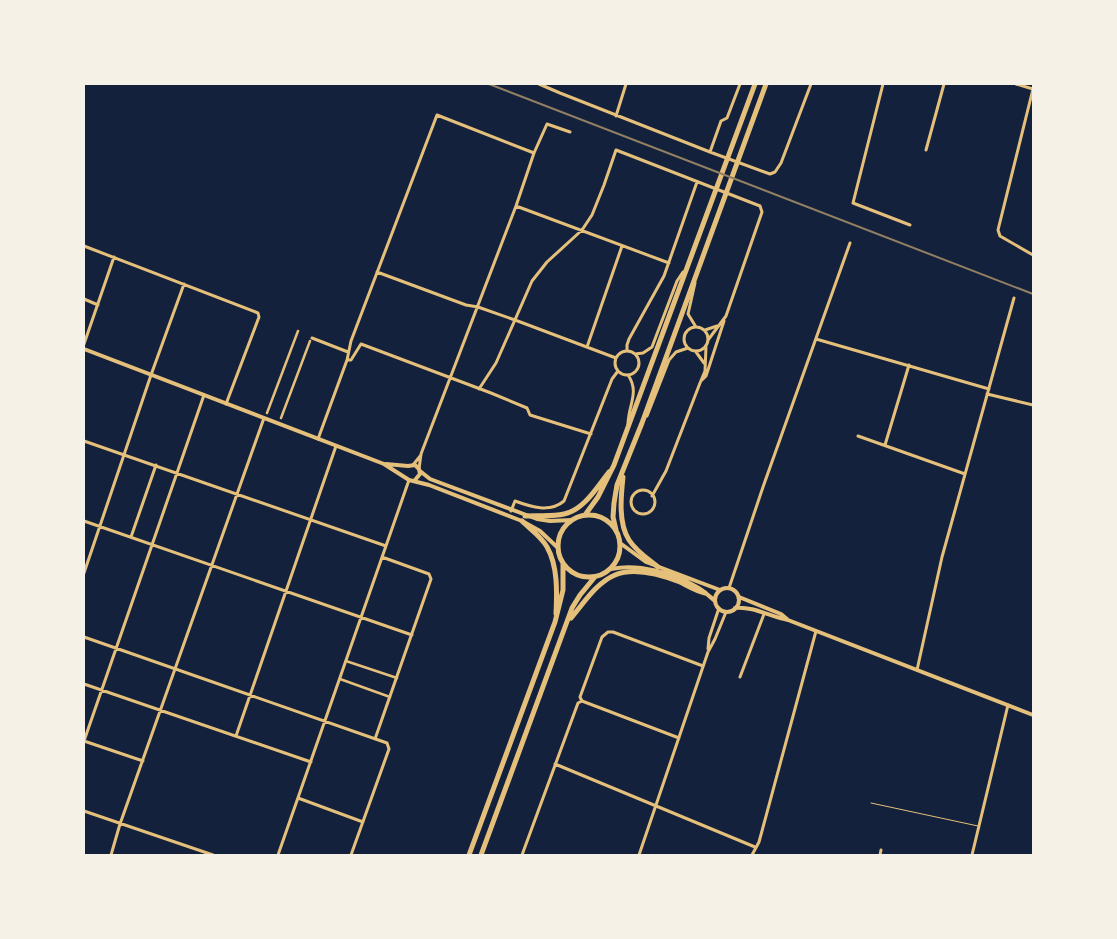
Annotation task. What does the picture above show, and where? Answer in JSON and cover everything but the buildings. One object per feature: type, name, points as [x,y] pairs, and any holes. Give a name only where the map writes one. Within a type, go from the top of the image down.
[{"type":"highway","points":[[585,515],[598,497],[614,465],[755,84]]},
{"type":"highway","points":[[616,530],[610,523],[594,515],[585,515],[572,520],[564,527],[559,536],[557,547],[563,564],[576,575],[594,578],[611,569],[617,562],[620,544],[614,517],[614,503],[623,468],[642,423],[766,84]]},
{"type":"highway","points":[[524,518],[558,515],[573,511],[588,499],[614,465]]},
{"type":"highway","points":[[623,468],[621,505],[626,534],[634,547],[658,567]]},
{"type":"highway","points":[[524,518],[543,541],[552,557],[556,588],[555,622]]},
{"type":"highway","points":[[469,855],[555,622],[563,590],[563,564]]},
{"type":"highway","points":[[567,622],[596,589],[622,573],[643,573],[666,578],[705,593]]},
{"type":"highway","points":[[481,855],[567,622],[580,595],[594,578]]},
{"type":"street","points":[[539,84],[549,85],[560,93],[616,116],[770,174],[775,172],[781,163],[811,84]]},
{"type":"street","points":[[616,116],[626,84]]},
{"type":"street","points":[[710,152],[721,121],[727,118],[740,84]]},
{"type":"street","points":[[883,84],[853,203],[910,225]]},
{"type":"street","points":[[926,150],[944,84]]},
{"type":"street","points":[[1016,84],[1033,89],[998,230],[1000,236],[1033,255]]},
{"type":"street","points":[[318,439],[376,272],[437,116],[534,153]]},
{"type":"street","points":[[415,480],[420,476],[422,454],[516,206],[534,153],[547,124],[570,132]]},
{"type":"street","points":[[479,389],[496,363],[532,281],[547,262],[582,230],[592,215],[616,150],[760,206],[762,212],[706,376],[700,383]]},
{"type":"street","points":[[627,351],[629,338],[664,276],[698,182]]},
{"type":"street","points":[[516,206],[669,263]]},
{"type":"street","points":[[730,588],[763,487],[850,243]]},
{"type":"street","points":[[84,246],[258,313],[259,316],[226,404]]},
{"type":"street","points":[[587,347],[622,246]]},
{"type":"street","points":[[84,344],[114,257]]},
{"type":"street","points":[[696,327],[688,314],[700,263]]},
{"type":"street","points":[[628,427],[628,415],[634,390],[633,383],[628,375],[618,370],[616,358],[620,353],[627,351],[635,354],[643,353],[652,347],[677,281],[686,268]]},
{"type":"street","points":[[376,272],[466,305],[478,307],[515,320],[616,358]]},
{"type":"street","points":[[84,573],[184,284]]},
{"type":"street","points":[[917,670],[942,557],[1014,298]]},
{"type":"street","points":[[84,299],[98,305]]},
{"type":"street","points":[[652,496],[648,491],[638,491],[632,498],[633,508],[638,513],[649,512],[654,503],[652,496],[666,471],[700,383],[708,340],[726,316]]},
{"type":"street","points":[[705,364],[696,351],[688,348],[684,342],[685,335],[689,329],[696,327],[705,330],[718,326]]},
{"type":"street","points":[[705,330],[708,340]]},
{"type":"street","points":[[267,413],[298,331]]},
{"type":"street","points":[[816,338],[989,389]]},
{"type":"street","points":[[281,418],[311,340],[348,352]]},
{"type":"street","points":[[347,360],[351,360],[361,344],[527,408],[530,415],[591,434]]},
{"type":"street","points":[[696,351],[706,347]]},
{"type":"street","points":[[642,423],[647,416],[669,360],[676,352],[688,348]]},
{"type":"street","points":[[84,349],[384,464],[407,479],[415,480],[524,518],[545,521],[572,520]]},
{"type":"street","points":[[628,375],[635,372],[639,365],[638,357],[635,354]]},
{"type":"street","points":[[885,445],[908,365]]},
{"type":"street","points":[[511,511],[515,502],[534,508],[547,508],[564,501],[612,379],[618,370]]},
{"type":"street","points":[[987,394],[1033,405]]},
{"type":"street","points":[[143,761],[84,741],[204,395]]},
{"type":"street","points":[[111,855],[120,824],[264,418]]},
{"type":"street","points":[[858,436],[965,474]]},
{"type":"street","points":[[84,441],[386,546]]},
{"type":"street","points":[[236,736],[336,446]]},
{"type":"street","points":[[278,855],[386,546],[407,479],[404,473],[422,454]]},
{"type":"street","points":[[384,464],[410,466],[420,470],[430,479],[511,511],[524,518],[557,547]]},
{"type":"street","points":[[131,537],[156,465]]},
{"type":"street","points":[[84,521],[412,635]]},
{"type":"street","points":[[620,544],[638,558],[658,567],[720,590],[730,588],[738,596],[739,602],[735,608]]},
{"type":"street","points":[[375,739],[431,576],[382,557]]},
{"type":"street","points":[[611,569],[628,567],[656,571],[699,588],[715,601],[718,608],[709,638],[708,652]]},
{"type":"street","points":[[715,601],[720,590]]},
{"type":"street","points":[[738,596],[781,614],[788,620]]},
{"type":"street","points":[[718,608],[726,612]]},
{"type":"street","points":[[639,855],[708,652],[726,612],[735,608],[747,608],[788,620],[1033,715]]},
{"type":"street","points":[[740,677],[764,614]]},
{"type":"street","points":[[752,855],[759,842],[816,631]]},
{"type":"street","points":[[582,701],[580,697],[602,637],[608,632],[613,632],[703,666]]},
{"type":"street","points":[[84,637],[386,743],[389,746],[351,855]]},
{"type":"street","points":[[346,661],[396,678]]},
{"type":"street","points":[[340,679],[390,697]]},
{"type":"street","points":[[84,684],[310,762]]},
{"type":"street","points":[[582,701],[679,738]]},
{"type":"street","points":[[522,855],[578,703],[582,701]]},
{"type":"street","points":[[972,855],[1008,705]]},
{"type":"street","points":[[556,764],[755,847]]},
{"type":"street","points":[[298,798],[363,822]]},
{"type":"street","points":[[84,811],[213,855]]},
{"type":"street","points":[[192,855],[194,849]]},
{"type":"street","points":[[880,855],[881,850]]},
{"type":"lane","points":[[871,803],[979,826]]},
{"type":"railway","points":[[489,84],[1033,294]]}]
